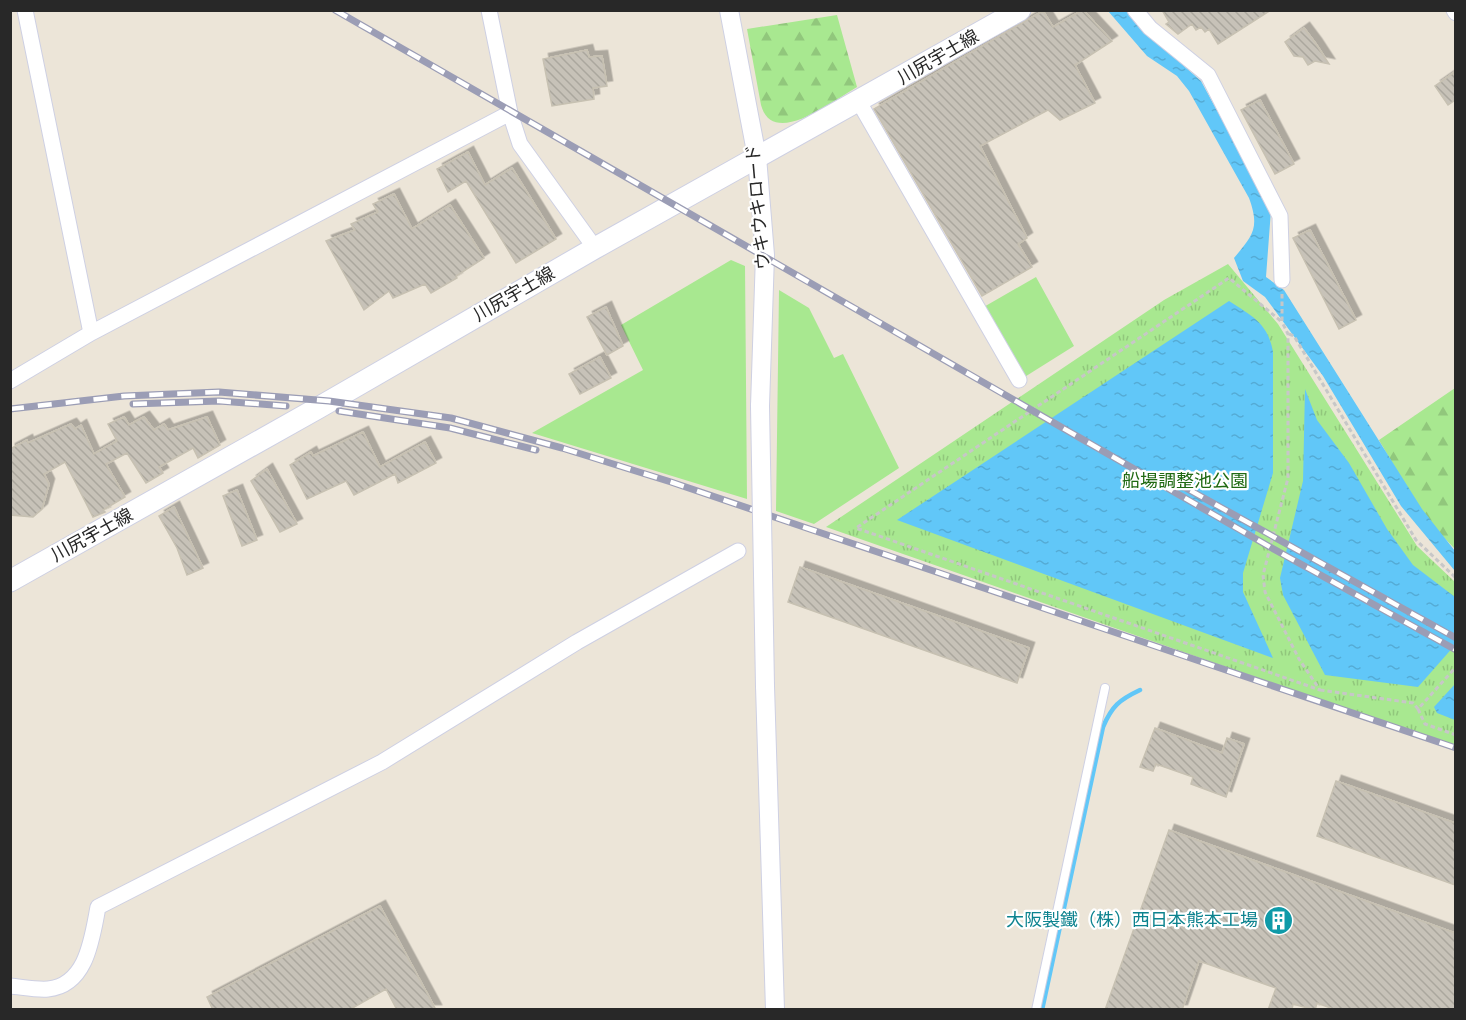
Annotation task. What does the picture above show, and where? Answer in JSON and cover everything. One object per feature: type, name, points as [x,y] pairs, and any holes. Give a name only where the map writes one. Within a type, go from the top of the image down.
[{"type":"main road","name":"川尻宇土線","points":[[10,580],[308,414],[757,156],[859,102],[993,16],[1020,10]]},
{"type":"street","points":[[25,10],[91,333]]},
{"type":"street","points":[[489,10],[510,113],[520,144],[595,248]]},
{"type":"street","name":"ウキウキロード","points":[[729,10],[757,156],[765,255],[760,406],[765,686],[775,1010]]},
{"type":"street","points":[[1135,10],[1150,28],[1208,75],[1280,216],[1282,280]]},
{"type":"street","points":[[859,102],[1019,380]]},
{"type":"street","points":[[10,381],[91,333],[510,113]]},
{"type":"street","points":[[10,986],[49,989],[68,982],[82,966],[92,941],[98,907],[382,762],[577,642],[738,551]]},
{"type":"lane","points":[[1036,1010],[1105,688]]},
{"type":"path","points":[[1320,690],[1294,650],[1265,592],[1263,575],[1288,478],[1288,334],[1282,322],[1229,278],[856,528],[1320,690],[1413,703],[1425,724],[1455,735]]},
{"type":"path","points":[[1282,280],[1282,322]]},
{"type":"path","points":[[1288,334],[1294,336],[1416,540],[1455,578]]},
{"type":"path","points":[[1418,709],[1455,667]]},
{"type":"green space","points":[[837,15],[857,87],[820,110],[791,122],[778,123],[768,117],[761,105],[747,29]]},
{"type":"green space","points":[[731,260],[745,266],[747,499],[532,433],[643,370],[621,325]]},
{"type":"green space","name":"船場調整池公園","points":[[1228,264],[1278,324],[1417,546],[1455,582],[1455,747],[826,527],[1164,300]]},
{"type":"green space","points":[[1036,277],[1074,346],[1023,378],[982,308]]},
{"type":"green space","points":[[779,290],[809,308],[834,358],[843,354],[899,468],[814,524],[776,511]]},
{"type":"green space","points":[[1455,388],[1455,549],[1423,516],[1379,440]]},
{"type":"water","points":[[1108,11],[1126,11],[1142,29],[1201,81],[1271,210],[1266,277],[1284,290],[1422,509],[1455,551],[1455,571],[1401,506],[1323,376],[1265,297],[1243,281],[1234,258],[1253,231],[1254,217],[1249,198],[1189,91],[1177,76],[1147,56]]},
{"type":"water","points":[[1229,301],[1258,321],[1271,342],[1273,352],[1273,473],[1243,573],[1243,592],[1273,658],[897,520]]},
{"type":"water","points":[[1305,389],[1317,420],[1349,463],[1387,529],[1413,565],[1455,597],[1455,645],[1418,687],[1325,675],[1283,595],[1280,578],[1303,481]]},
{"type":"water","points":[[1455,684],[1455,720],[1437,713],[1434,707]]},
{"type":"building","points":[[1083,10],[1112,41],[1075,65],[1095,103],[1060,120],[1048,110],[980,146],[1027,238],[1018,244],[1032,267],[982,296],[874,109],[1043,11],[1053,27]]},
{"type":"building","points":[[1162,10],[1271,10],[1218,44],[1209,29],[1205,32],[1201,27],[1196,30],[1192,24],[1178,34],[1166,24],[1169,22]]},
{"type":"building","points":[[1304,28],[1329,64],[1315,61],[1308,65],[1303,57],[1294,56],[1285,42]]},
{"type":"building","points":[[587,50],[589,57],[602,56],[607,86],[593,88],[594,99],[552,106],[543,59]]},
{"type":"building","points":[[1455,72],[1455,100],[1448,105],[1435,86]]},
{"type":"building","points":[[1260,100],[1294,164],[1275,174],[1241,110]]},
{"type":"building","points":[[468,152],[485,185],[512,168],[556,239],[516,263],[466,181],[448,192],[437,169]]},
{"type":"building","points":[[394,194],[412,229],[450,205],[484,258],[456,276],[457,278],[431,293],[425,284],[393,298],[389,291],[364,310],[326,241],[355,230],[351,224],[378,212],[373,204]]},
{"type":"building","points":[[1310,230],[1356,320],[1339,329],[1293,238]]},
{"type":"building","points":[[606,307],[623,346],[607,355],[587,317]]},
{"type":"building","points":[[600,357],[611,378],[580,394],[569,374]]},
{"type":"building","points":[[124,417],[129,425],[144,417],[154,430],[164,424],[168,430],[207,417],[220,445],[198,458],[193,448],[159,467],[163,473],[146,483],[127,453],[106,464],[125,497],[103,510],[105,512],[93,517],[65,462],[44,474],[49,484],[42,509],[33,517],[10,515],[10,449],[27,440],[28,443],[71,424],[75,429],[81,425],[94,454],[117,441],[108,424]]},
{"type":"building","points":[[363,432],[380,467],[425,442],[436,463],[398,483],[395,474],[354,495],[346,481],[307,499],[290,465],[311,452],[313,456]]},
{"type":"building","points":[[267,469],[297,524],[280,532],[251,481]]},
{"type":"building","points":[[237,490],[257,540],[242,546],[223,496]]},
{"type":"building","points":[[174,507],[203,568],[187,575],[177,548],[159,516]]},
{"type":"building","points":[[800,567],[1029,648],[1017,683],[788,602]]},
{"type":"building","points":[[1155,728],[1222,753],[1227,738],[1244,744],[1226,797],[1191,784],[1193,777],[1156,764],[1153,771],[1140,767]]},
{"type":"building","points":[[1336,781],[1455,823],[1455,885],[1317,836]]},
{"type":"building","name":"大阪製鐵（株）西日本熊本工場","points":[[1169,830],[1455,933],[1455,1010],[1336,1010],[1317,1003],[1315,1010],[1293,1004],[1292,1010],[1268,1010],[1276,988],[1199,961],[1182,1010],[1105,1010]]},
{"type":"building","points":[[380,906],[436,1010],[397,1010],[386,989],[349,1010],[213,1010],[207,997]]},
{"type":"waterway","points":[[1042,1010],[1103,727],[1117,704],[1140,690]]},
{"type":"railway","points":[[335,10],[1270,547],[1456,650]]},
{"type":"railway","points":[[10,409],[124,396],[219,392],[329,401],[451,418],[562,448],[671,482],[1456,748]]},
{"type":"railway","points":[[133,404],[219,401],[286,406]]},
{"type":"railway","points":[[339,411],[450,428],[536,450]]},
{"type":"railway","points":[[1166,477],[1456,638]]},
{"type":"place","name":"大阪製鐵（株）西日本熊本工場","points":[[1279,920]]}]
